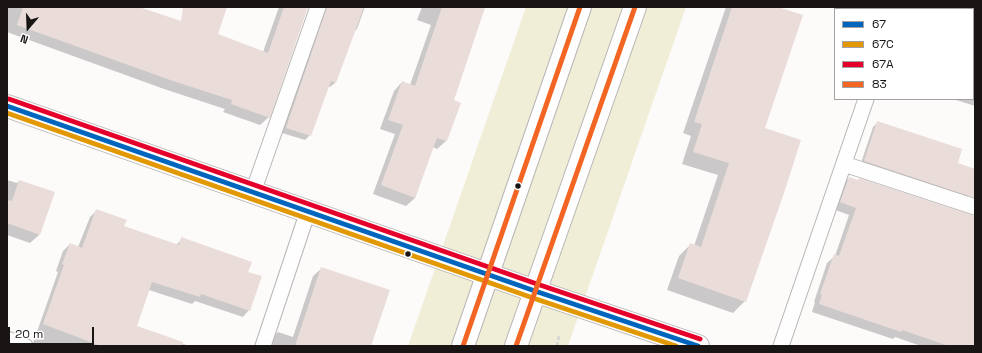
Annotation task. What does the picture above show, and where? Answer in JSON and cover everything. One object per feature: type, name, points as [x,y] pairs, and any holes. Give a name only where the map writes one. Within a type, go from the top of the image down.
[{"type":"street","points":[[463,346],[580,7]]},
{"type":"street","points":[[516,346],[635,7]]},
{"type":"street","points":[[7,106],[535,291],[697,346]]},
{"type":"lane","points":[[252,192],[318,7]]},
{"type":"lane","points":[[781,346],[866,100]]},
{"type":"lane","points":[[844,164],[975,208]]},
{"type":"lane","points":[[262,346],[308,211]]},
{"type":"lane","points":[[7,340],[25,346]]},
{"type":"path","points":[[557,346],[559,336]]},
{"type":"shaded area","points":[[526,7],[686,7],[568,346],[408,346]]},
{"type":"building","points":[[23,7],[139,7],[181,21],[183,7],[227,7],[218,34],[268,53],[284,7],[308,7],[270,118],[231,104],[232,100],[173,81],[17,25]]},
{"type":"building","points":[[327,7],[364,7],[336,83],[331,81],[311,136],[286,128]]},
{"type":"building","points":[[442,7],[485,7],[454,100],[461,103],[447,141],[437,138],[415,198],[381,185],[403,125],[388,120],[402,81],[415,86]]},
{"type":"building","points":[[732,7],[778,7],[803,15],[765,128],[801,140],[746,302],[678,278],[690,243],[701,247],[729,163],[693,152],[702,124],[694,122]]},
{"type":"building","points":[[877,121],[962,149],[958,163],[975,169],[975,198],[864,161]]},
{"type":"building","points":[[849,177],[858,180],[859,178],[975,216],[975,346],[949,346],[902,330],[901,332],[819,304],[822,295],[820,294],[834,254],[839,256],[856,208],[840,202]]},
{"type":"building","points":[[19,180],[55,192],[40,235],[7,223],[7,200],[12,201]]},
{"type":"building","points":[[96,209],[127,220],[124,226],[179,245],[181,237],[252,262],[248,272],[262,276],[250,311],[201,294],[200,297],[152,282],[137,326],[183,342],[183,346],[101,346],[43,324],[64,265],[62,264],[70,243],[82,248]]},
{"type":"building","points":[[321,267],[390,290],[371,346],[295,346]]},
{"type":"transit line","name":"83","points":[[463,346],[580,7]]},
{"type":"transit line","name":"83","points":[[516,346],[635,7]]},
{"type":"transit line","name":"67A","points":[[9,99],[537,284],[700,339]]},
{"type":"transit line","name":"67","points":[[7,106],[535,291],[698,346]]},
{"type":"transit line","name":"67C","points":[[7,113],[533,298],[676,346]]}]
